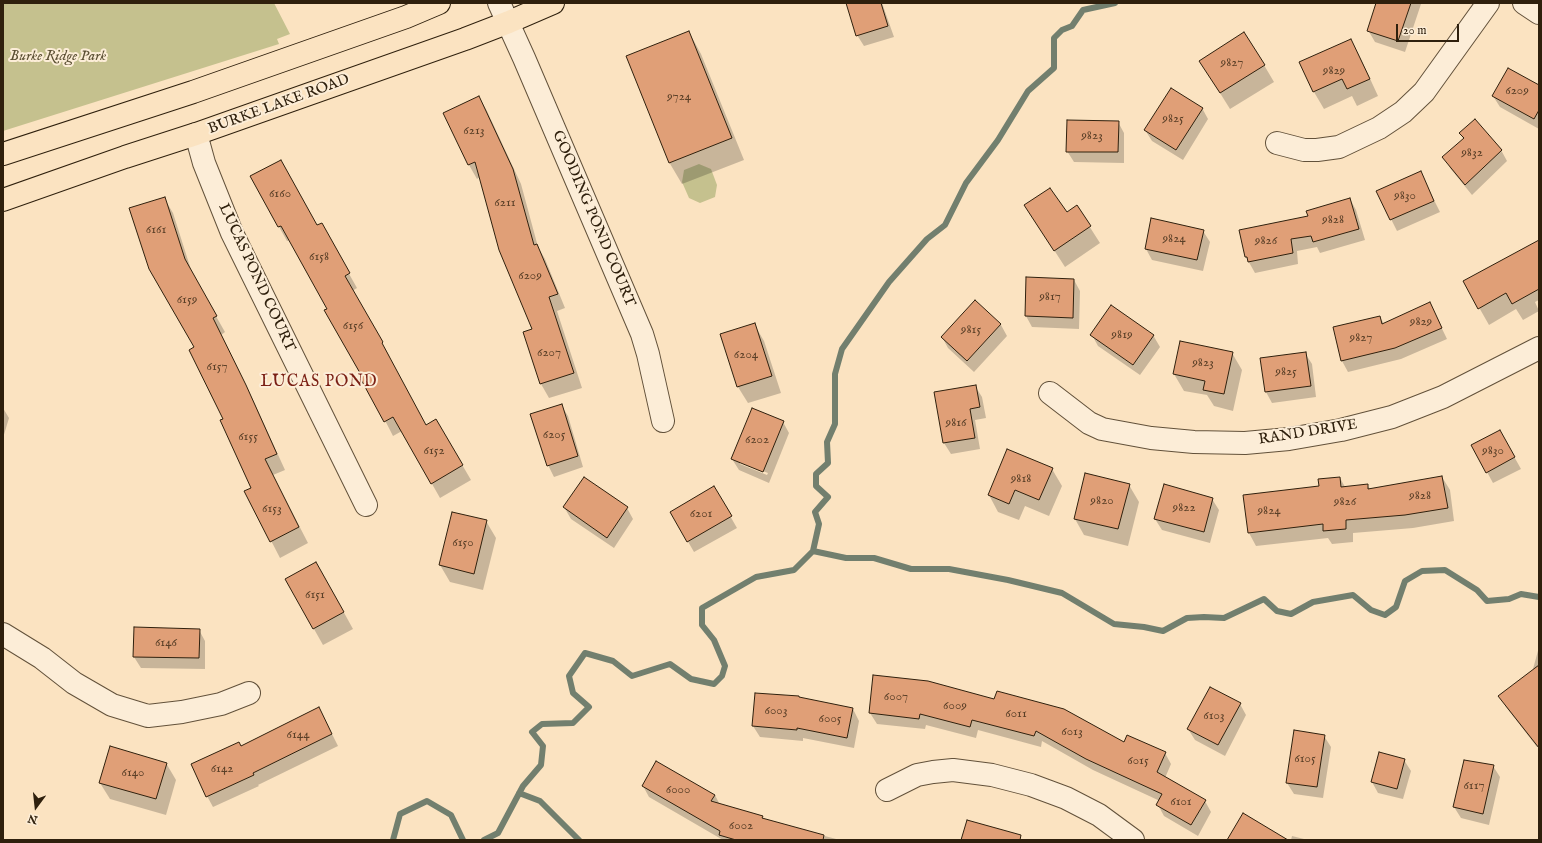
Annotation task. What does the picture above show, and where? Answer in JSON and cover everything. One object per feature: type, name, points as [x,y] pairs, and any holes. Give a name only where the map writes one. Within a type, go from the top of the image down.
[{"type":"main road","points":[[3,154],[193,92],[406,17],[439,3]]},
{"type":"main road","name":"BURKE LAKE ROAD","points":[[3,200],[196,134],[508,22],[553,3]]},
{"type":"street","name":"GOODING POND COURT","points":[[499,3],[642,334],[663,421]]},
{"type":"street","points":[[1277,143],[1304,150],[1339,147],[1379,128],[1403,112],[1424,92],[1488,3]]},
{"type":"street","points":[[1524,3],[1539,13]]},
{"type":"street","name":"LUCAS POND COURT","points":[[196,134],[204,163],[232,233],[366,505]]},
{"type":"street","name":"RAND DRIVE","points":[[1050,392],[1089,423],[1102,429],[1151,438],[1194,442],[1245,443],[1289,439],[1341,430],[1392,416],[1443,397],[1539,348]]},
{"type":"street","points":[[3,634],[42,658],[80,687],[112,704],[148,716],[182,712],[221,704],[249,692]]},
{"type":"street","points":[[887,790],[917,775],[933,772],[953,770],[992,775],[1031,785],[1066,798],[1099,815],[1134,840]]},
{"type":"green space","name":"Burke Ridge Park","points":[[3,3],[274,3],[290,34],[277,39],[279,44],[3,131]]},
{"type":"green space","points":[[699,164],[711,169],[717,185],[715,197],[700,203],[689,198],[682,182],[684,170]]},
{"type":"building","points":[[846,3],[881,3],[888,26],[856,36]]},
{"type":"building","points":[[1376,3],[1411,3],[1398,41],[1367,31]]},
{"type":"building","points":[[689,31],[732,138],[669,163],[626,56]]},
{"type":"building","points":[[1244,32],[1265,65],[1220,93],[1199,61]]},
{"type":"building","points":[[1351,39],[1370,79],[1347,89],[1342,79],[1313,92],[1299,62]]},
{"type":"building","points":[[1508,68],[1539,85],[1539,110],[1534,119],[1492,96]]},
{"type":"building","points":[[1171,88],[1203,108],[1176,150],[1144,130]]},
{"type":"building","points":[[479,96],[513,169],[534,245],[537,244],[558,294],[549,297],[574,373],[540,384],[523,332],[532,329],[499,250],[475,162],[468,165],[443,113]]},
{"type":"building","points":[[1475,119],[1502,150],[1465,185],[1442,157],[1464,138],[1459,133]]},
{"type":"building","points":[[1067,120],[1119,121],[1118,152],[1066,152]]},
{"type":"building","points":[[281,160],[317,225],[322,223],[350,273],[345,276],[383,342],[382,343],[426,425],[436,419],[463,465],[431,484],[393,417],[384,422],[358,374],[360,373],[324,310],[327,309],[281,226],[278,227],[250,176]]},
{"type":"building","points":[[1421,171],[1434,201],[1390,220],[1376,191]]},
{"type":"building","points":[[1050,188],[1067,212],[1077,205],[1091,226],[1054,251],[1024,205]]},
{"type":"building","points":[[165,197],[185,259],[217,316],[213,318],[246,385],[277,454],[265,459],[299,527],[270,542],[244,491],[251,488],[220,420],[223,419],[189,350],[194,347],[149,269],[129,208]]},
{"type":"building","points":[[1350,198],[1359,229],[1313,242],[1311,236],[1291,239],[1293,253],[1248,262],[1247,257],[1245,257],[1239,230],[1308,216],[1306,211]]},
{"type":"building","points":[[1151,218],[1204,230],[1197,260],[1145,249]]},
{"type":"building","points":[[1539,240],[1539,289],[1512,304],[1506,293],[1478,309],[1463,281]]},
{"type":"building","points":[[1026,277],[1074,279],[1073,318],[1025,316]]},
{"type":"building","points":[[975,300],[1001,324],[967,361],[941,337]]},
{"type":"building","points":[[1430,302],[1442,328],[1395,348],[1341,361],[1333,327],[1380,316],[1382,324]]},
{"type":"building","points":[[1111,305],[1154,335],[1133,365],[1090,335]]},
{"type":"building","points":[[755,323],[772,376],[737,387],[720,334]]},
{"type":"building","points":[[1180,341],[1233,352],[1224,394],[1203,390],[1205,381],[1173,374]]},
{"type":"building","points":[[1306,352],[1311,386],[1265,392],[1260,358]]},
{"type":"building","points":[[976,385],[980,407],[970,409],[975,438],[943,443],[934,392]]},
{"type":"building","points":[[562,404],[578,456],[547,466],[530,414]]},
{"type":"building","points":[[752,408],[784,421],[763,472],[731,459]]},
{"type":"building","points":[[1500,430],[1515,457],[1486,473],[1471,445]]},
{"type":"building","points":[[1007,449],[1053,468],[1039,500],[1015,490],[1009,504],[988,495]]},
{"type":"building","points":[[1085,473],[1130,484],[1118,529],[1074,519]]},
{"type":"building","points":[[1442,476],[1448,508],[1405,515],[1346,520],[1346,529],[1323,531],[1323,524],[1248,533],[1243,495],[1319,486],[1318,479],[1340,477],[1341,487],[1368,484],[1368,489]]},
{"type":"building","points":[[584,477],[628,507],[607,538],[563,507]]},
{"type":"building","points":[[1164,484],[1213,498],[1204,532],[1154,519]]},
{"type":"building","points":[[714,486],[732,516],[687,542],[670,512]]},
{"type":"building","points":[[452,512],[487,520],[474,574],[439,565]]},
{"type":"building","points":[[316,562],[344,612],[313,629],[285,579]]},
{"type":"building","points":[[134,627],[200,629],[199,658],[133,657]]},
{"type":"building","points":[[1539,665],[1539,748],[1498,696]]},
{"type":"building","points":[[873,675],[928,681],[994,699],[997,691],[1064,709],[1124,742],[1127,735],[1166,752],[1157,772],[1206,800],[1191,825],[1156,805],[1162,794],[1086,759],[1036,731],[1034,736],[972,720],[970,727],[920,714],[919,719],[869,713]]},
{"type":"building","points":[[1210,687],[1241,703],[1218,745],[1187,729]]},
{"type":"building","points":[[755,693],[799,696],[853,708],[847,738],[797,728],[797,730],[752,726]]},
{"type":"building","points":[[319,707],[332,734],[253,773],[254,775],[206,797],[191,764],[239,742],[241,746]]},
{"type":"building","points":[[1294,730],[1325,735],[1317,787],[1286,783]]},
{"type":"building","points":[[110,746],[167,763],[156,799],[99,783]]},
{"type":"building","points":[[1379,752],[1405,759],[1397,789],[1371,782]]},
{"type":"building","points":[[1464,760],[1494,765],[1483,814],[1453,807]]},
{"type":"building","points":[[656,761],[715,795],[711,801],[763,816],[762,818],[824,835],[823,840],[736,840],[719,835],[720,831],[642,786]]},
{"type":"building","points":[[1243,813],[1288,840],[1227,840]]},
{"type":"building","points":[[967,820],[1021,835],[1020,840],[961,840]]},
{"type":"waterway","points":[[484,840],[498,833],[523,786],[541,765],[543,746],[532,732],[542,724],[573,723],[589,707],[573,693],[569,676],[585,653],[613,661],[632,676],[670,664],[691,679],[714,684],[722,676],[725,666],[714,640],[702,625],[702,608],[756,577],[794,570],[813,551],[819,524],[815,512],[828,497],[816,486],[816,474],[828,463],[827,442],[835,424],[835,374],[842,349],[889,282],[927,239],[945,225],[966,183],[998,140],[1028,91],[1054,68],[1054,38],[1062,30],[1072,26],[1083,10],[1115,3]]},
{"type":"waterway","points":[[813,551],[846,558],[874,558],[911,569],[949,569],[1008,580],[1062,593],[1114,624],[1144,627],[1163,631],[1187,618],[1224,618],[1264,599],[1277,611],[1291,614],[1313,602],[1353,595],[1371,610],[1385,615],[1396,607],[1405,581],[1422,571],[1445,570],[1477,590],[1487,601],[1509,599],[1521,594],[1539,597]]},
{"type":"waterway","points":[[519,793],[540,801],[579,840]]},
{"type":"waterway","points":[[393,840],[400,814],[427,801],[451,815],[463,840]]},
{"type":"district","name":"LUCAS POND","points":[[319,383]]}]
